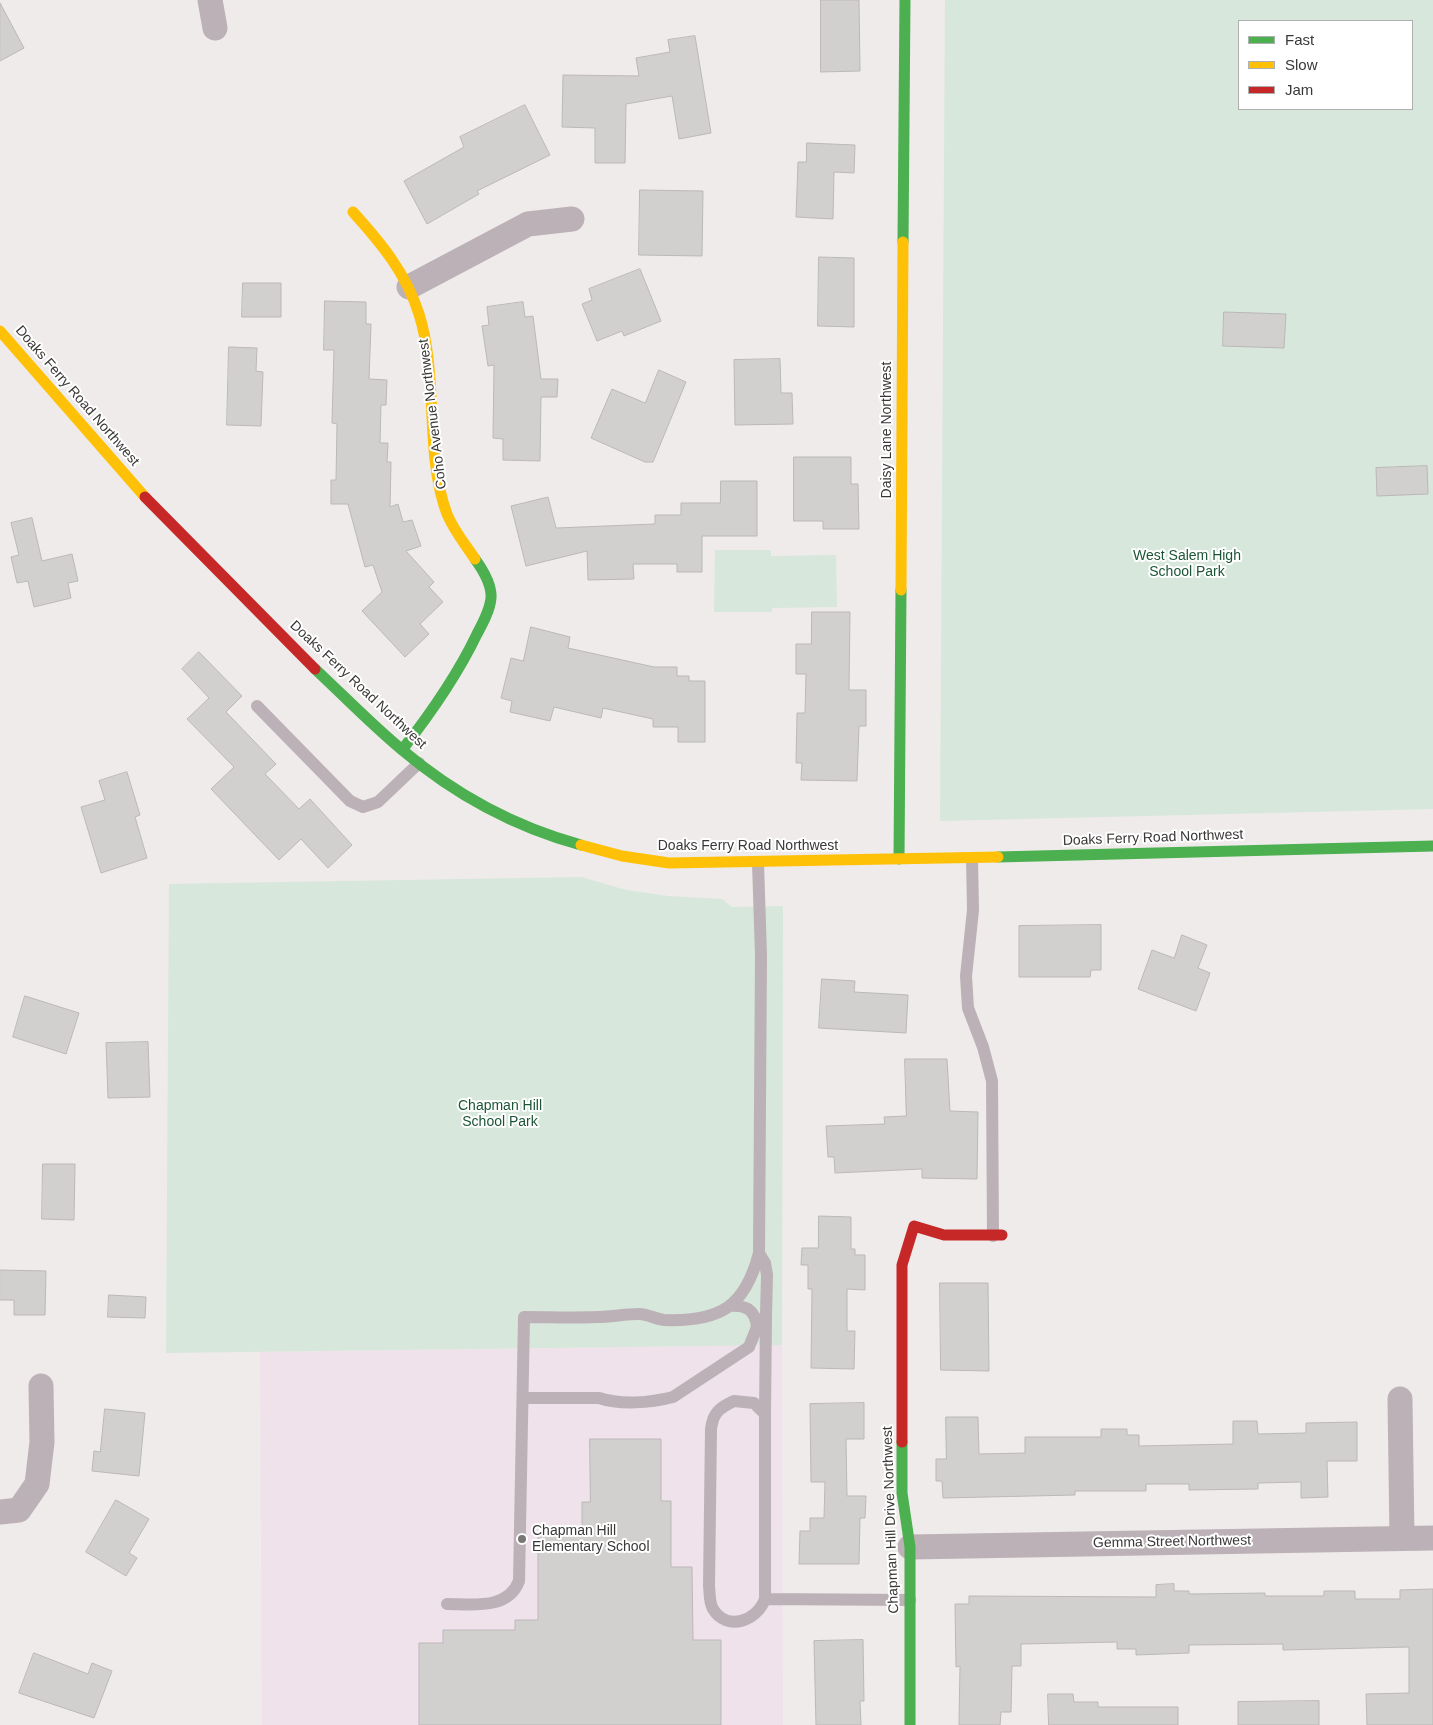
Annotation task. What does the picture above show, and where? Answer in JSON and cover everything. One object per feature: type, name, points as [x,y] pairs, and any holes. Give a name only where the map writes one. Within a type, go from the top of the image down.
[{"type":"street","points":[[210,0],[215,28]]},
{"type":"street","name":"Daisy Lane Northwest","points":[[899,860],[905,0]]},
{"type":"street","name":"Coho Avenue Northwest","points":[[353,212],[383,248],[409,287],[421,323],[428,358],[432,429],[446,513],[486,577],[491,597],[485,620],[430,715],[402,750]]},
{"type":"street","points":[[409,287],[528,224],[572,219]]},
{"type":"street","name":"Doaks Ferry Road Northwest","points":[[0,331],[150,502],[305,660],[402,750],[464,795],[504,817],[564,840],[622,856],[669,863],[899,860],[1433,846]]},
{"type":"street","name":"Chapman Hill Drive Northwest","points":[[910,1725],[910,1547],[902,1493],[902,1265],[914,1226],[944,1235],[998,1236]]},
{"type":"street","points":[[0,1512],[19,1510],[37,1484],[42,1442],[41,1386]]},
{"type":"street","points":[[1400,1399],[1402,1538]]},
{"type":"street","name":"Gemma Street Northwest","points":[[910,1547],[1433,1538]]},
{"type":"lane","points":[[257,706],[350,801],[363,807],[378,802],[419,762]]},
{"type":"lane","points":[[972,858],[972,910],[966,976],[968,1008],[983,1047],[992,1081],[998,1236]]},
{"type":"lane","points":[[447,1604],[495,1603],[515,1591],[519,1581],[524,1317],[599,1317],[616,1314],[648,1314],[661,1320],[691,1320],[710,1316],[729,1306],[744,1293],[752,1280],[759,1253],[761,955],[758,863]]},
{"type":"lane","points":[[759,1253],[765,1263],[767,1275],[765,1599],[759,1611],[746,1620],[726,1621],[720,1618],[712,1608],[709,1586],[710,1429],[712,1418],[718,1410],[734,1401],[754,1403],[765,1414]]},
{"type":"lane","points":[[729,1306],[749,1308],[756,1318],[757,1327]]},
{"type":"lane","points":[[523,1398],[598,1398],[610,1402],[660,1401],[673,1397],[744,1353],[749,1347],[757,1327],[766,1315]]},
{"type":"lane","points":[[765,1599],[910,1600]]},
{"type":"shaded area","name":"Chapman Hill Elementary School","points":[[782,1345],[783,1725],[262,1725],[260,1352]]},
{"type":"green space","name":"West Salem High School Park","points":[[945,0],[1433,0],[1433,809],[940,821]]},
{"type":"green space","points":[[715,550],[771,550],[771,556],[836,555],[837,607],[772,608],[772,612],[714,612]]},
{"type":"green space","name":"Chapman Hill School Park","points":[[581,877],[626,890],[668,896],[722,899],[732,907],[783,906],[782,1345],[166,1353],[169,884]]},
{"type":"building","points":[[821,0],[859,0],[860,71],[821,72]]},
{"type":"building","points":[[0,3],[24,48],[0,61]]},
{"type":"building","points":[[695,36],[711,133],[679,139],[672,96],[626,104],[625,163],[595,163],[595,128],[562,127],[563,75],[639,76],[636,58],[670,52],[668,40]]},
{"type":"building","points":[[525,105],[550,155],[477,191],[479,194],[427,224],[404,181],[464,147],[460,137]]},
{"type":"building","points":[[807,143],[855,145],[854,173],[834,172],[833,219],[796,217],[798,162],[806,162]]},
{"type":"building","points":[[640,190],[703,191],[702,256],[639,255]]},
{"type":"building","points":[[819,257],[854,258],[854,327],[818,326]]},
{"type":"building","points":[[640,269],[661,321],[624,336],[622,331],[597,341],[582,304],[592,300],[589,289]]},
{"type":"building","points":[[243,283],[281,283],[281,317],[242,317]]},
{"type":"building","points":[[325,301],[366,302],[366,324],[371,324],[369,379],[387,380],[386,405],[381,405],[380,443],[388,443],[387,462],[391,462],[390,507],[398,504],[403,522],[412,520],[421,546],[406,551],[434,582],[429,587],[443,602],[420,624],[429,634],[405,657],[362,611],[382,592],[373,565],[365,567],[348,504],[331,504],[331,480],[336,480],[337,424],[332,423],[334,350],[324,350]]},
{"type":"building","points":[[523,302],[525,317],[533,316],[541,379],[558,379],[557,397],[541,397],[540,461],[503,460],[503,439],[493,438],[494,365],[488,366],[482,326],[489,325],[487,307]]},
{"type":"building","points":[[1224,312],[1286,314],[1284,348],[1223,346]]},
{"type":"building","points":[[229,347],[257,348],[256,371],[263,372],[261,426],[227,425]]},
{"type":"building","points":[[780,359],[781,393],[792,393],[793,424],[735,425],[734,360]]},
{"type":"building","points":[[659,370],[686,382],[653,462],[645,462],[591,438],[612,389],[645,403]]},
{"type":"building","points":[[794,457],[851,457],[851,484],[858,484],[859,529],[823,529],[823,521],[794,521]]},
{"type":"building","points":[[1427,466],[1428,494],[1377,496],[1376,468]]},
{"type":"building","points":[[721,481],[757,481],[757,536],[702,536],[702,572],[677,572],[677,564],[633,564],[634,579],[588,580],[587,551],[526,566],[511,506],[548,497],[556,528],[655,524],[655,515],[681,515],[681,503],[720,503]]},
{"type":"building","points":[[32,518],[42,561],[72,554],[78,581],[68,583],[71,598],[34,607],[28,581],[17,583],[11,557],[19,555],[11,523]]},
{"type":"building","points":[[812,612],[850,612],[849,690],[866,690],[866,726],[859,726],[857,781],[801,780],[802,763],[796,763],[797,713],[805,713],[806,674],[796,674],[796,644],[811,644]]},
{"type":"building","points":[[531,627],[570,637],[568,648],[654,667],[677,667],[677,676],[689,676],[689,681],[705,681],[705,742],[678,742],[678,727],[653,727],[653,719],[603,708],[601,718],[554,707],[550,721],[510,712],[512,701],[501,698],[511,658],[523,661]]},
{"type":"building","points":[[199,652],[242,696],[226,712],[276,764],[265,774],[299,809],[310,799],[352,845],[328,868],[301,839],[279,860],[211,789],[234,767],[187,719],[209,698],[182,669]]},
{"type":"building","points":[[127,772],[140,815],[135,817],[147,858],[101,873],[81,807],[105,800],[99,781]]},
{"type":"building","points":[[1101,925],[1101,970],[1091,970],[1090,977],[1019,977],[1019,926]]},
{"type":"building","points":[[1182,935],[1207,945],[1198,968],[1210,973],[1196,1011],[1138,989],[1152,950],[1174,958]]},
{"type":"building","points":[[822,979],[855,981],[854,992],[908,995],[906,1033],[819,1028]]},
{"type":"building","points":[[25,996],[79,1013],[66,1054],[13,1037]]},
{"type":"building","points":[[148,1042],[150,1097],[108,1098],[106,1043]]},
{"type":"building","points":[[905,1059],[947,1059],[950,1111],[978,1112],[977,1179],[922,1178],[922,1169],[835,1173],[834,1157],[828,1157],[826,1126],[885,1124],[884,1117],[906,1116]]},
{"type":"building","points":[[43,1164],[75,1164],[74,1220],[42,1219]]},
{"type":"building","points":[[819,1216],[851,1217],[851,1249],[855,1249],[855,1255],[865,1255],[865,1290],[847,1289],[847,1331],[855,1331],[854,1369],[811,1368],[812,1289],[808,1289],[808,1265],[801,1265],[802,1248],[818,1248]]},
{"type":"building","points":[[0,1270],[46,1271],[45,1315],[14,1315],[14,1300],[0,1300]]},
{"type":"building","points":[[940,1283],[988,1283],[989,1371],[941,1370]]},
{"type":"building","points":[[109,1295],[146,1297],[145,1318],[108,1317]]},
{"type":"building","points":[[864,1403],[864,1439],[846,1439],[847,1496],[866,1496],[865,1518],[860,1518],[859,1564],[799,1564],[800,1531],[810,1531],[810,1518],[824,1518],[825,1482],[811,1482],[810,1404]]},
{"type":"building","points":[[105,1409],[145,1413],[139,1476],[92,1471],[94,1451],[100,1452]]},
{"type":"building","points":[[946,1417],[978,1417],[979,1454],[1025,1453],[1025,1437],[1101,1437],[1101,1429],[1127,1429],[1127,1435],[1139,1435],[1139,1446],[1233,1444],[1233,1421],[1257,1421],[1258,1434],[1306,1433],[1306,1423],[1357,1422],[1357,1461],[1327,1461],[1328,1497],[1301,1498],[1301,1482],[1258,1483],[1258,1489],[1189,1490],[1189,1484],[1146,1484],[1146,1491],[1075,1491],[1075,1495],[943,1498],[942,1481],[936,1481],[936,1459],[946,1459]]},
{"type":"building","points":[[590,1439],[661,1439],[661,1501],[671,1501],[671,1567],[692,1567],[693,1640],[721,1640],[721,1725],[419,1725],[419,1643],[443,1643],[443,1630],[515,1630],[515,1620],[538,1620],[538,1533],[582,1533],[582,1502],[590,1502]]},
{"type":"building","points":[[116,1500],[149,1519],[129,1553],[137,1558],[126,1576],[86,1552]]},
{"type":"building","points":[[1174,1584],[1174,1591],[1189,1591],[1189,1594],[1265,1593],[1265,1596],[1324,1596],[1324,1591],[1355,1591],[1355,1599],[1400,1599],[1400,1590],[1433,1589],[1433,1725],[1367,1725],[1366,1694],[1409,1693],[1409,1647],[1283,1650],[1283,1644],[1189,1645],[1189,1653],[1136,1655],[1136,1649],[1117,1649],[1117,1642],[1021,1644],[1021,1666],[1012,1666],[1011,1712],[1001,1712],[1000,1725],[959,1725],[960,1666],[956,1667],[955,1604],[969,1604],[969,1596],[1156,1597],[1156,1585]]},
{"type":"building","points":[[863,1640],[864,1701],[860,1701],[861,1725],[816,1725],[814,1641]]},
{"type":"building","points":[[34,1653],[88,1674],[92,1663],[112,1671],[94,1718],[19,1693]]},
{"type":"building","points":[[1048,1694],[1073,1694],[1074,1702],[1098,1702],[1098,1707],[1178,1707],[1178,1725],[1049,1725]]},
{"type":"building","points":[[1319,1701],[1319,1725],[1238,1725],[1238,1702]]},
{"type":"traffic: fast","points":[[903,242],[905,0]]},
{"type":"traffic: fast","points":[[402,750],[452,679],[488,612],[491,598],[490,588],[484,572],[475,559]]},
{"type":"traffic: fast","points":[[899,859],[901,590]]},
{"type":"traffic: fast","points":[[315,669],[368,720],[421,765],[442,780],[509,819],[556,838],[581,845]]},
{"type":"traffic: fast","points":[[998,857],[1433,846]]},
{"type":"traffic: fast","points":[[902,1442],[902,1493],[910,1547],[910,1725]]},
{"type":"traffic: slow","points":[[353,212],[392,259],[414,299],[425,338],[429,363],[433,441],[440,490],[447,514],[456,532],[475,559]]},
{"type":"traffic: slow","points":[[901,590],[903,242]]},
{"type":"traffic: slow","points":[[0,331],[145,497]]},
{"type":"traffic: slow","points":[[581,845],[622,856],[669,863],[998,857]]},
{"type":"traffic: jam","points":[[145,497],[315,669]]},
{"type":"traffic: jam","points":[[902,1442],[902,1265],[914,1226],[944,1235],[1002,1235]]},
{"type":"place","name":"Chapman Hill Elementary School","points":[[522,1539]]}]
